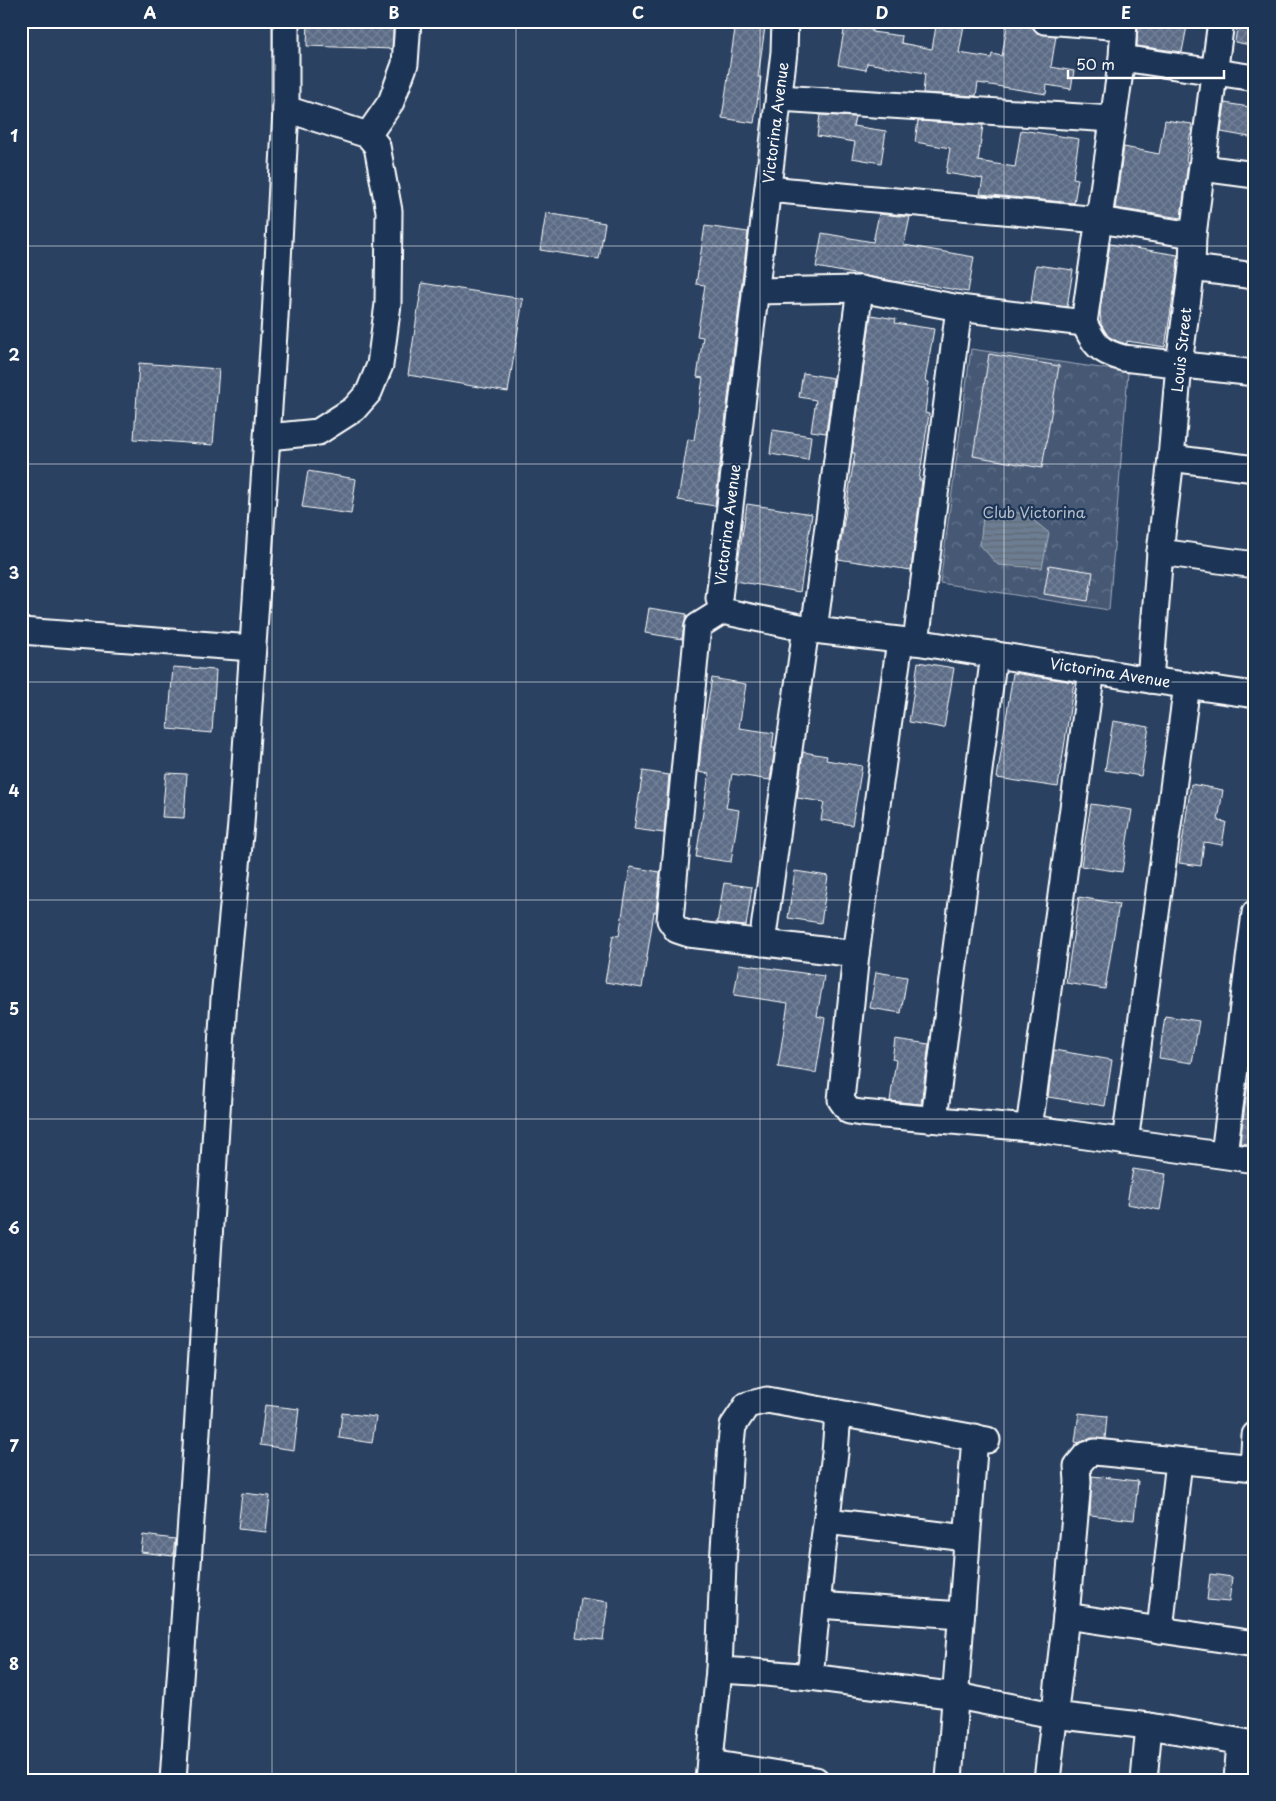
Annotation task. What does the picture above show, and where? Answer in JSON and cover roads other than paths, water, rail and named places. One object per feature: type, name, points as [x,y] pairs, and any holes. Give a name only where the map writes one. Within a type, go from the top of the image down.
[{"type":"street","points":[[173,1780],[195,1467],[224,999],[240,824],[268,437],[286,109],[286,21]]},
{"type":"street","points":[[368,134],[391,102],[406,64],[408,21]]},
{"type":"street","name":"Victorina Avenue","points":[[785,21],[779,98],[719,598],[722,611],[810,629],[908,641],[1255,695]]},
{"type":"street","points":[[1044,21],[1124,24],[1122,58],[1084,323],[1094,343],[1109,354],[1123,358],[1255,373]]},
{"type":"street","name":"Louis Street","points":[[1150,680],[1160,552],[1179,364],[1192,268],[1193,235],[1221,21]]},
{"type":"street","points":[[1122,58],[1255,78]]},
{"type":"street","points":[[779,98],[1112,119]]},
{"type":"street","points":[[268,437],[318,432],[354,409],[369,392],[380,365],[388,304],[389,210],[377,146],[368,134],[286,109]]},
{"type":"street","points":[[1202,168],[1255,174]]},
{"type":"street","points":[[768,189],[1099,220],[1193,235]]},
{"type":"street","points":[[1192,268],[1255,276]]},
{"type":"street","points":[[755,291],[860,289],[959,308],[1084,323]]},
{"type":"street","points":[[762,943],[860,289]]},
{"type":"street","points":[[959,308],[908,641],[856,954],[841,1100],[849,1111],[1029,1128],[1224,1154],[1255,1160]]},
{"type":"street","points":[[1171,458],[1255,469]]},
{"type":"street","points":[[1160,552],[1255,565]]},
{"type":"street","points":[[722,611],[698,626],[670,920],[677,930],[689,934],[856,954]]},
{"type":"street","points":[[21,631],[252,648]]},
{"type":"street","points":[[934,1119],[994,654]]},
{"type":"street","points":[[1029,1128],[1092,670]]},
{"type":"street","points":[[1125,1142],[1187,685]]},
{"type":"street","points":[[1224,1154],[1255,913]]},
{"type":"street","points":[[816,1780],[709,1772],[719,1670],[724,1555],[733,1426],[746,1405],[767,1400],[981,1438],[966,1538],[949,1780]]},
{"type":"street","points":[[810,1677],[838,1413]]},
{"type":"street","points":[[1047,1780],[1053,1715],[1066,1616],[1078,1482],[1077,1466],[1086,1455],[1095,1452],[1254,1468],[1255,1435]]},
{"type":"street","points":[[1160,1630],[1178,1461]]},
{"type":"street","points":[[827,1521],[966,1538]]},
{"type":"street","points":[[818,1605],[961,1615]]},
{"type":"street","points":[[1066,1616],[1255,1644]]},
{"type":"street","points":[[719,1670],[810,1677],[956,1696],[1053,1715],[1149,1726],[1248,1743],[1237,1780]]},
{"type":"street","points":[[1144,1780],[1149,1726]]},
{"type":"park label","name":"Club Victorina","points":[[1034,513]]}]
